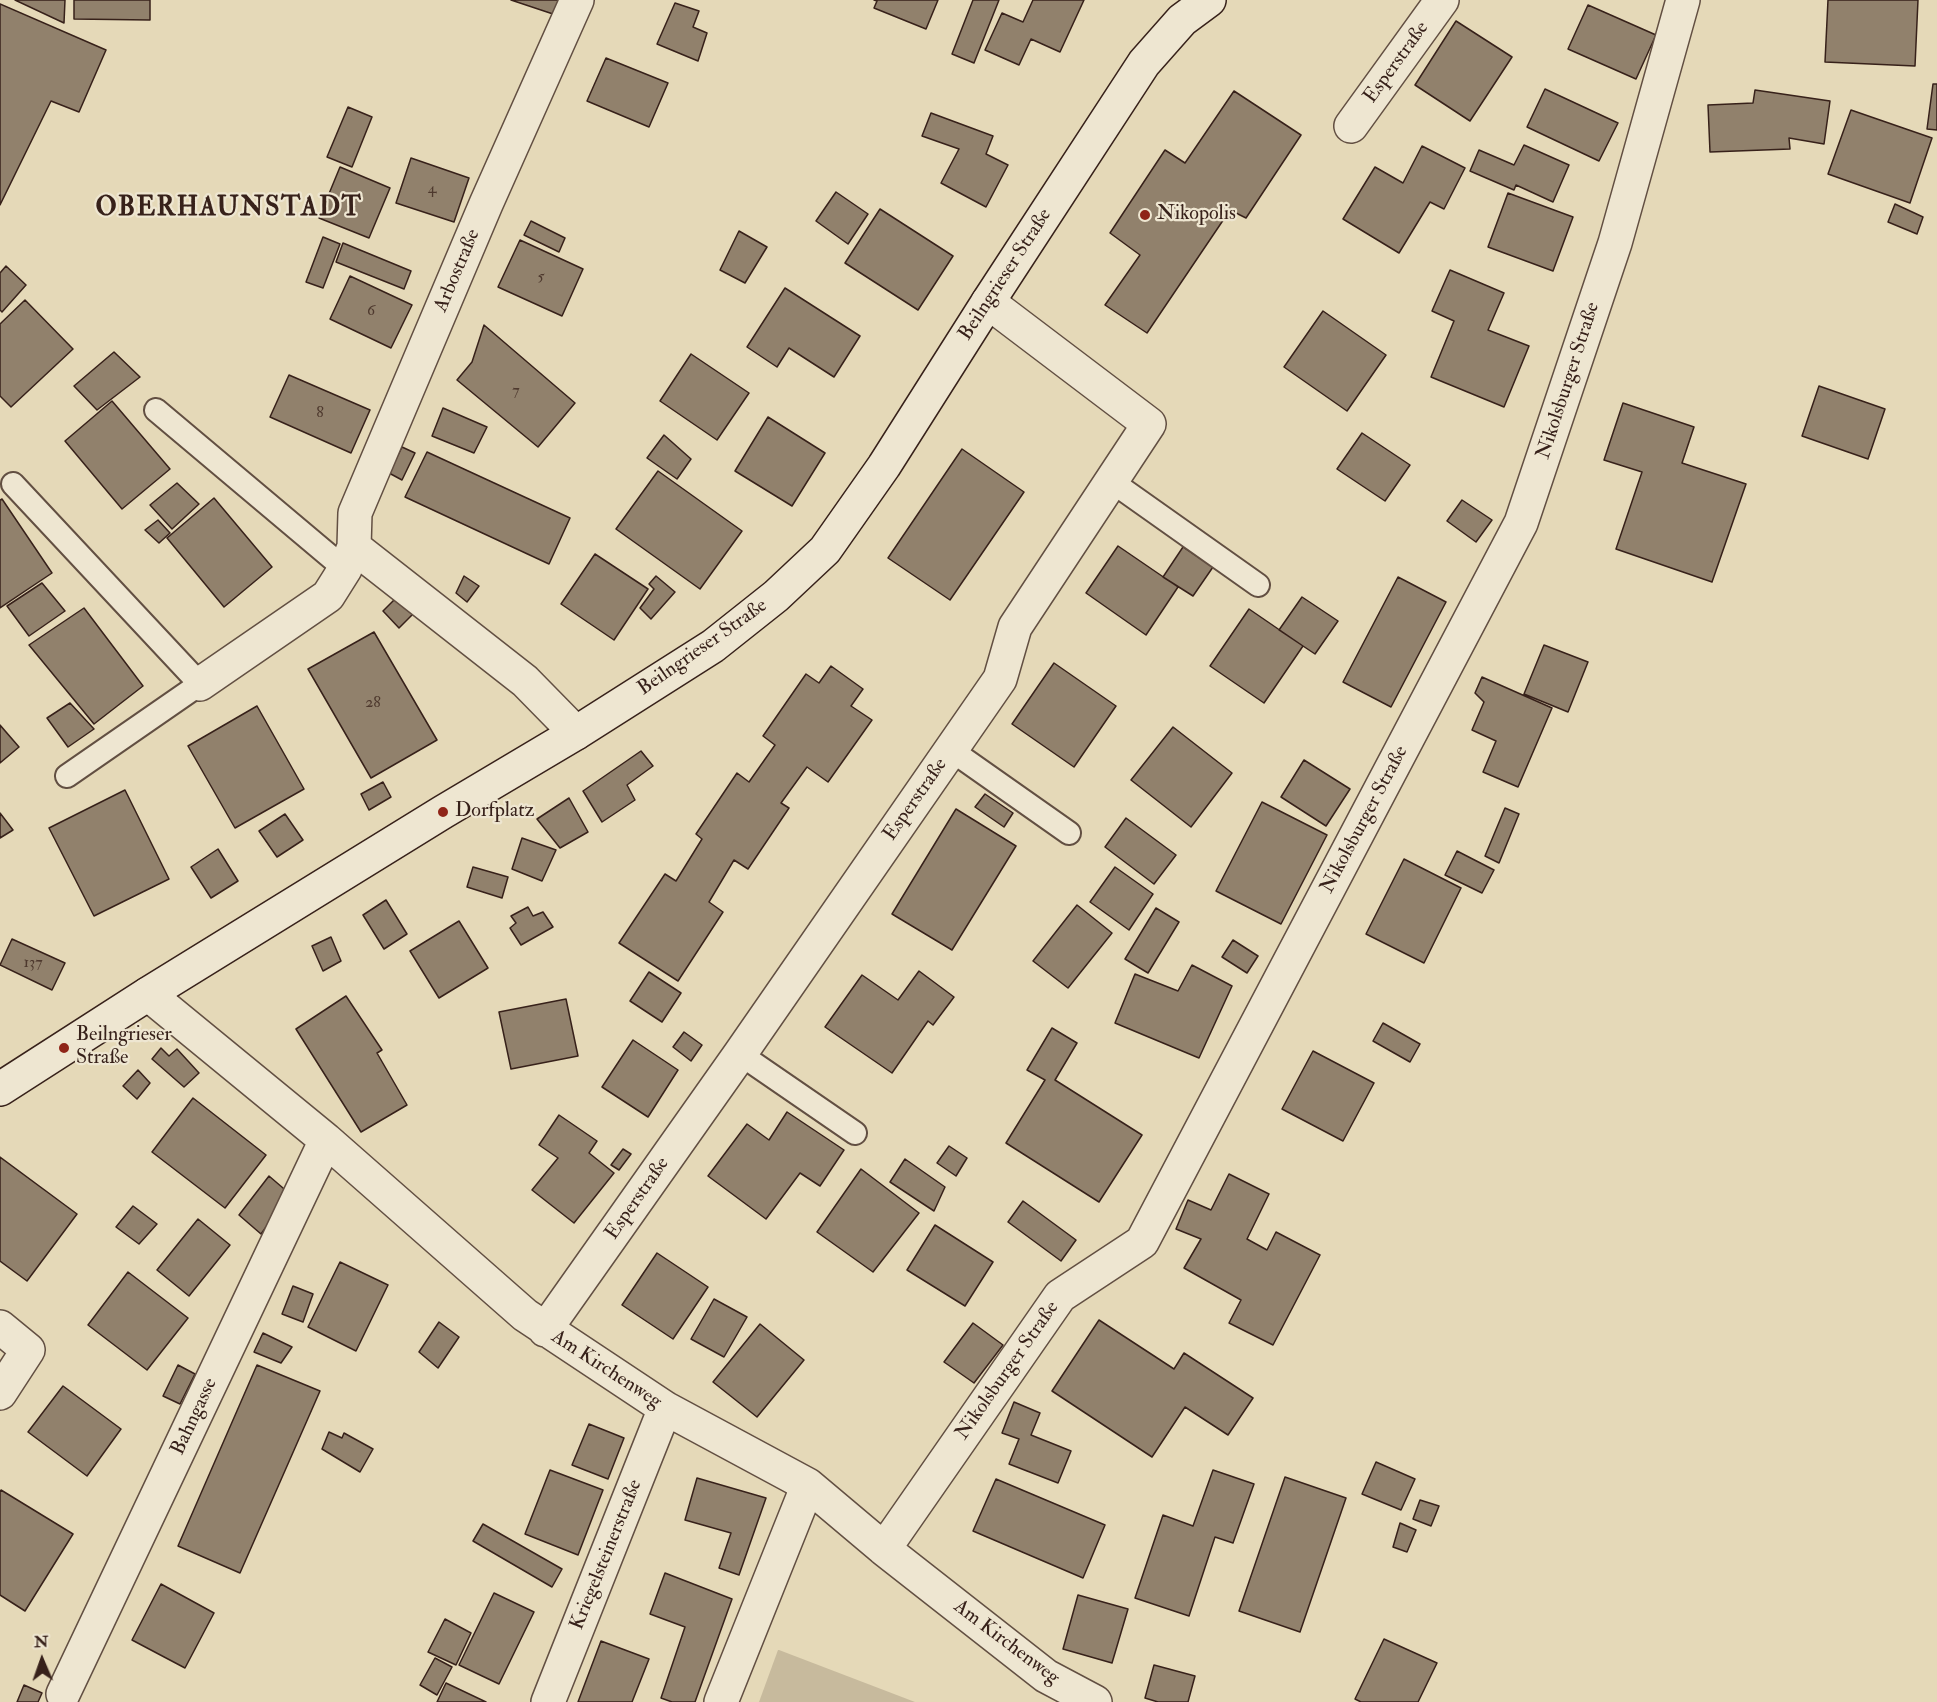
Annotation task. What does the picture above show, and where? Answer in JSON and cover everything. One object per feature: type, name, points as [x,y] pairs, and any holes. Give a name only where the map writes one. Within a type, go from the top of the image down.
[{"type":"street","name":"Arbostraße","points":[[350,558],[355,513],[486,204],[576,0]]},
{"type":"street","name":"Beilngrieser Straße","points":[[0,1089],[148,994],[576,733],[713,646],[776,596],[825,550],[884,466],[1144,63],[1182,20],[1209,0]]},
{"type":"street","name":"Esperstraße","points":[[1351,126],[1442,0]]},
{"type":"street","name":"Nikolsburger Straße","points":[[884,1549],[1060,1296],[1142,1242],[1521,523],[1615,243],[1683,0]]},
{"type":"street","name":"Esperstraße","points":[[545,1330],[1000,679],[1014,627],[1149,424],[988,302]]},
{"type":"street","points":[[200,684],[328,596],[350,558],[525,681],[576,733]]},
{"type":"street","name":"Am Kirchenweg","points":[[148,994],[326,1140],[516,1308],[545,1330],[665,1408],[808,1485],[884,1549],[1046,1676],[1095,1702]]},
{"type":"street","name":"Bahngasse","points":[[63,1694],[326,1140]]},
{"type":"street","points":[[0,1327],[28,1350],[0,1392]]},
{"type":"street","name":"Kriegelsteinerstraße","points":[[548,1702],[665,1408]]},
{"type":"street","points":[[721,1702],[808,1485]]},
{"type":"lane","points":[[156,410],[350,558]]},
{"type":"lane","points":[[1111,481],[1258,585]]},
{"type":"lane","points":[[13,484],[200,684],[67,776]]},
{"type":"lane","points":[[951,750],[1069,833]]},
{"type":"lane","points":[[740,1054],[855,1133]]},
{"type":"shaded area","points":[[779,1650],[915,1702],[759,1702]]},
{"type":"building","points":[[15,0],[65,0],[64,23]]},
{"type":"building","points":[[74,0],[150,0],[150,20],[74,19]]},
{"type":"building","points":[[511,0],[565,0],[559,16]]},
{"type":"building","points":[[874,0],[938,0],[926,29],[874,8],[877,1]]},
{"type":"building","points":[[973,0],[999,0],[974,63],[952,54]]},
{"type":"building","points":[[1033,0],[1084,0],[1060,52],[1031,39],[1019,65],[985,50],[1002,13],[1023,22]]},
{"type":"building","points":[[1828,0],[1918,0],[1915,66],[1825,62]]},
{"type":"building","points":[[675,3],[699,11],[693,27],[707,33],[698,61],[657,44]]},
{"type":"building","points":[[0,4],[106,50],[79,112],[51,101],[0,205]]},
{"type":"building","points":[[1588,5],[1656,35],[1636,79],[1568,49]]},
{"type":"building","points":[[1456,21],[1512,57],[1470,121],[1415,85]]},
{"type":"building","points":[[606,58],[668,83],[649,127],[587,101]]},
{"type":"building","points":[[1933,84],[1937,84],[1937,130],[1927,129]]},
{"type":"building","points":[[1545,89],[1618,123],[1599,161],[1527,127]]},
{"type":"building","points":[[1755,90],[1830,101],[1824,144],[1789,138],[1790,149],[1710,152],[1708,105],[1753,103]]},
{"type":"building","points":[[1234,91],[1301,135],[1246,218],[1230,210],[1147,333],[1105,305],[1140,255],[1110,233],[1165,150],[1185,163]]},
{"type":"building","points":[[348,107],[372,117],[352,167],[327,157]]},
{"type":"building","points":[[1851,110],[1932,138],[1910,203],[1828,174]]},
{"type":"building","points":[[931,113],[993,136],[986,154],[1008,165],[986,207],[941,183],[959,149],[922,136]]},
{"type":"building","points":[[1524,145],[1569,165],[1553,202],[1516,185],[1514,190],[1470,171],[1479,150],[1514,165]]},
{"type":"building","points":[[1422,146],[1465,168],[1444,209],[1430,202],[1399,253],[1343,219],[1375,167],[1403,183]]},
{"type":"building","points":[[411,158],[469,178],[454,222],[396,203]]},
{"type":"building","points":[[340,167],[390,188],[369,238],[319,218]]},
{"type":"building","points":[[836,192],[868,214],[848,244],[816,221]]},
{"type":"building","points":[[1508,193],[1573,217],[1553,271],[1488,247]]},
{"type":"building","points":[[1895,204],[1923,217],[1917,234],[1888,222]]},
{"type":"building","points":[[880,209],[953,256],[918,310],[845,263]]},
{"type":"building","points":[[531,221],[565,238],[559,252],[524,235]]},
{"type":"building","points":[[739,231],[767,247],[745,283],[720,270]]},
{"type":"building","points":[[323,237],[340,244],[323,288],[306,282]]},
{"type":"building","points":[[520,240],[583,269],[562,316],[498,287]]},
{"type":"building","points":[[343,243],[411,271],[404,289],[336,262]]},
{"type":"building","points":[[6,266],[26,285],[2,312],[0,310],[0,273]]},
{"type":"building","points":[[1450,270],[1504,293],[1488,330],[1529,346],[1504,407],[1431,377],[1454,321],[1432,311]]},
{"type":"building","points":[[350,276],[412,305],[391,348],[330,319]]},
{"type":"building","points":[[785,288],[860,336],[834,377],[789,348],[777,367],[747,347]]},
{"type":"building","points":[[25,300],[73,349],[11,407],[0,396],[0,324]]},
{"type":"building","points":[[1323,311],[1386,355],[1347,411],[1284,367]]},
{"type":"building","points":[[484,325],[575,403],[538,447],[457,380],[472,362]]},
{"type":"building","points":[[114,352],[140,377],[97,410],[74,386]]},
{"type":"building","points":[[691,354],[749,393],[717,440],[660,401]]},
{"type":"building","points":[[289,375],[370,410],[351,453],[270,417]]},
{"type":"building","points":[[1819,386],[1885,409],[1868,459],[1802,436]]},
{"type":"building","points":[[112,401],[170,469],[122,509],[65,441]]},
{"type":"building","points":[[1623,403],[1694,427],[1682,463],[1746,484],[1712,582],[1616,549],[1642,472],[1604,460]]},
{"type":"building","points":[[443,408],[487,427],[474,453],[432,436]]},
{"type":"building","points":[[768,417],[825,453],[792,506],[735,471]]},
{"type":"building","points":[[1362,433],[1410,465],[1385,501],[1337,469]]},
{"type":"building","points":[[664,435],[691,459],[677,479],[647,458]]},
{"type":"building","points":[[402,447],[415,453],[402,480],[389,473]]},
{"type":"building","points":[[962,449],[1024,492],[950,600],[888,558]]},
{"type":"building","points":[[427,452],[570,518],[549,564],[405,497]]},
{"type":"building","points":[[658,471],[742,531],[700,589],[616,529]]},
{"type":"building","points":[[177,483],[199,504],[172,529],[150,505]]},
{"type":"building","points":[[214,498],[272,567],[224,607],[167,538]]},
{"type":"building","points":[[2,499],[52,573],[0,608],[0,500]]},
{"type":"building","points":[[1462,500],[1492,520],[1476,542],[1447,521]]},
{"type":"building","points":[[158,520],[170,533],[159,543],[145,530]]},
{"type":"building","points":[[1118,546],[1178,587],[1146,635],[1086,593]]},
{"type":"building","points":[[1183,547],[1213,567],[1193,596],[1163,577]]},
{"type":"building","points":[[595,554],[648,589],[614,640],[561,604]]},
{"type":"building","points":[[464,576],[479,586],[467,602],[456,593]]},
{"type":"building","points":[[656,576],[675,592],[651,619],[640,608],[654,589],[649,584]]},
{"type":"building","points":[[1398,577],[1446,602],[1391,707],[1343,682]]},
{"type":"building","points":[[42,583],[65,611],[29,636],[7,606]]},
{"type":"building","points":[[1302,597],[1338,621],[1315,654],[1279,630]]},
{"type":"building","points":[[395,599],[413,614],[399,628],[383,611]]},
{"type":"building","points":[[84,608],[143,686],[94,724],[29,645]]},
{"type":"building","points":[[1249,609],[1303,646],[1264,703],[1210,666]]},
{"type":"building","points":[[374,632],[437,740],[371,778],[308,669]]},
{"type":"building","points":[[1544,645],[1588,662],[1568,712],[1524,694]]},
{"type":"building","points":[[1054,663],[1116,706],[1074,767],[1012,724]]},
{"type":"building","points":[[831,666],[863,689],[851,706],[872,720],[828,782],[807,767],[781,803],[789,808],[748,869],[734,860],[709,902],[723,912],[678,981],[619,943],[665,874],[676,881],[702,839],[696,834],[737,773],[749,782],[775,745],[763,736],[806,674],[819,683]]},
{"type":"building","points":[[1482,677],[1552,708],[1518,787],[1483,772],[1496,741],[1472,730],[1484,702],[1475,693]]},
{"type":"building","points":[[70,703],[94,729],[68,747],[47,718]]},
{"type":"building","points":[[257,706],[304,789],[235,828],[188,746]]},
{"type":"building","points":[[0,725],[19,747],[0,763]]},
{"type":"building","points":[[1173,727],[1232,773],[1191,827],[1131,780]]},
{"type":"building","points":[[641,751],[653,766],[627,785],[635,800],[602,822],[583,791]]},
{"type":"building","points":[[1304,760],[1350,789],[1326,826],[1281,797]]},
{"type":"building","points":[[383,782],[391,797],[369,810],[361,794]]},
{"type":"building","points":[[125,790],[169,879],[94,916],[49,828]]},
{"type":"building","points":[[985,794],[1013,813],[1004,827],[975,807]]},
{"type":"building","points":[[569,798],[588,832],[560,848],[537,819]]},
{"type":"building","points":[[1262,802],[1327,835],[1281,924],[1216,891]]},
{"type":"building","points":[[1505,808],[1519,814],[1499,863],[1485,856]]},
{"type":"building","points":[[956,809],[1016,846],[952,950],[892,914]]},
{"type":"building","points":[[0,813],[13,830],[0,838]]},
{"type":"building","points":[[285,814],[303,840],[277,857],[259,831]]},
{"type":"building","points":[[1126,818],[1176,855],[1154,884],[1105,847]]},
{"type":"building","points":[[522,838],[556,850],[542,881],[512,869]]},
{"type":"building","points":[[218,849],[238,881],[211,898],[191,867]]},
{"type":"building","points":[[1457,851],[1494,870],[1482,893],[1445,875]]},
{"type":"building","points":[[1404,859],[1461,888],[1424,963],[1366,934]]},
{"type":"building","points":[[473,867],[508,877],[502,898],[467,887]]},
{"type":"building","points":[[1115,867],[1153,894],[1129,930],[1090,902]]},
{"type":"building","points":[[386,900],[407,934],[384,949],[363,915]]},
{"type":"building","points":[[1077,905],[1112,933],[1068,988],[1033,961]]},
{"type":"building","points":[[528,907],[533,916],[543,912],[553,927],[521,945],[510,928],[516,923],[511,916]]},
{"type":"building","points":[[1156,908],[1179,922],[1148,973],[1125,959]]},
{"type":"building","points":[[459,921],[488,968],[439,998],[410,951]]},
{"type":"building","points":[[331,937],[341,961],[323,971],[312,946]]},
{"type":"building","points":[[12,939],[65,963],[52,990],[0,965]]},
{"type":"building","points":[[1233,940],[1258,956],[1247,973],[1222,957]]},
{"type":"building","points":[[1192,965],[1232,986],[1199,1058],[1115,1023],[1135,974],[1178,991]]},
{"type":"building","points":[[919,971],[954,997],[933,1025],[928,1021],[892,1073],[825,1027],[862,975],[898,1000]]},
{"type":"building","points":[[649,972],[681,993],[662,1022],[630,1001]]},
{"type":"building","points":[[346,996],[382,1050],[377,1053],[407,1105],[361,1132],[296,1029]]},
{"type":"building","points":[[566,999],[578,1056],[511,1069],[499,1012]]},
{"type":"building","points":[[1383,1023],[1420,1044],[1410,1062],[1373,1041]]},
{"type":"building","points":[[1052,1028],[1077,1043],[1055,1080],[1142,1135],[1099,1202],[1006,1143],[1045,1080],[1027,1070]]},
{"type":"building","points":[[684,1032],[702,1045],[691,1061],[673,1047]]},
{"type":"building","points":[[633,1040],[678,1070],[648,1117],[602,1087]]},
{"type":"building","points":[[161,1048],[169,1056],[177,1049],[199,1073],[184,1087],[152,1059]]},
{"type":"building","points":[[1313,1051],[1374,1083],[1343,1141],[1282,1109]]},
{"type":"building","points":[[138,1070],[150,1083],[137,1099],[123,1086]]},
{"type":"building","points":[[193,1098],[266,1155],[225,1208],[152,1152]]},
{"type":"building","points":[[787,1112],[844,1150],[820,1186],[800,1173],[766,1219],[708,1176],[747,1124],[769,1140]]},
{"type":"building","points":[[559,1115],[597,1141],[589,1153],[614,1173],[574,1223],[532,1190],[558,1158],[539,1145]]},
{"type":"building","points":[[949,1146],[967,1158],[956,1176],[937,1163]]},
{"type":"building","points":[[623,1149],[631,1154],[619,1170],[611,1165]]},
{"type":"building","points":[[0,1157],[77,1214],[27,1281],[0,1261]]},
{"type":"building","points":[[905,1159],[945,1187],[934,1211],[890,1182]]},
{"type":"building","points":[[861,1169],[919,1213],[873,1272],[817,1232]]},
{"type":"building","points":[[1229,1174],[1269,1194],[1247,1239],[1267,1250],[1276,1232],[1320,1255],[1273,1345],[1229,1323],[1241,1300],[1184,1268],[1201,1239],[1176,1229],[1188,1200],[1211,1210]]},
{"type":"building","points":[[269,1176],[290,1194],[261,1234],[239,1215]]},
{"type":"building","points":[[1023,1201],[1076,1240],[1061,1261],[1008,1222]]},
{"type":"building","points":[[133,1206],[157,1224],[139,1244],[116,1227]]},
{"type":"building","points":[[198,1219],[230,1245],[189,1296],[157,1270]]},
{"type":"building","points":[[935,1225],[993,1262],[965,1306],[907,1270]]},
{"type":"building","points":[[657,1253],[708,1287],[673,1339],[622,1305]]},
{"type":"building","points":[[340,1262],[388,1285],[356,1351],[308,1327]]},
{"type":"building","points":[[128,1272],[188,1318],[147,1370],[88,1325]]},
{"type":"building","points":[[293,1286],[313,1294],[303,1322],[282,1314]]},
{"type":"building","points":[[714,1299],[747,1317],[724,1357],[691,1339]]},
{"type":"building","points":[[1099,1320],[1174,1369],[1184,1353],[1253,1398],[1228,1435],[1185,1407],[1152,1457],[1052,1391]]},
{"type":"building","points":[[439,1322],[459,1337],[438,1368],[419,1352]]},
{"type":"building","points":[[973,1323],[1003,1345],[974,1383],[944,1362]]},
{"type":"building","points":[[760,1324],[804,1360],[757,1417],[713,1382]]},
{"type":"building","points":[[263,1333],[292,1347],[281,1363],[254,1352]]},
{"type":"building","points":[[178,1365],[195,1374],[180,1404],[163,1396]]},
{"type":"building","points":[[257,1365],[320,1391],[240,1573],[178,1546]]},
{"type":"building","points":[[63,1386],[121,1429],[87,1476],[28,1432]]},
{"type":"building","points":[[1014,1402],[1040,1413],[1031,1435],[1071,1451],[1058,1483],[1009,1464],[1019,1439],[1002,1433]]},
{"type":"building","points":[[589,1424],[624,1438],[608,1479],[572,1465]]},
{"type":"building","points":[[329,1432],[342,1438],[344,1433],[373,1449],[360,1472],[322,1449]]},
{"type":"building","points":[[1376,1462],[1415,1479],[1401,1510],[1362,1494]]},
{"type":"building","points":[[550,1470],[603,1490],[578,1555],[525,1534]]},
{"type":"building","points":[[1213,1470],[1254,1484],[1233,1543],[1215,1537],[1189,1616],[1135,1598],[1163,1515],[1193,1526]]},
{"type":"building","points":[[1285,1477],[1346,1498],[1300,1632],[1239,1611]]},
{"type":"building","points":[[697,1478],[766,1498],[739,1575],[719,1568],[731,1533],[685,1520]]},
{"type":"building","points":[[996,1479],[1105,1525],[1083,1578],[973,1531]]},
{"type":"building","points":[[1,1490],[73,1534],[25,1611],[0,1595]]},
{"type":"building","points":[[1420,1500],[1439,1506],[1431,1526],[1413,1519]]},
{"type":"building","points":[[1400,1523],[1416,1530],[1407,1552],[1393,1547]]},
{"type":"building","points":[[483,1524],[562,1569],[552,1587],[473,1541]]},
{"type":"building","points":[[665,1573],[732,1599],[695,1702],[672,1702],[661,1698],[685,1627],[650,1614]]},
{"type":"building","points":[[161,1584],[214,1613],[185,1668],[132,1640]]},
{"type":"building","points":[[494,1593],[534,1612],[499,1684],[459,1665]]},
{"type":"building","points":[[1078,1595],[1128,1609],[1112,1663],[1063,1649]]},
{"type":"building","points":[[445,1619],[471,1633],[456,1665],[428,1652]]},
{"type":"building","points":[[1384,1639],[1437,1663],[1418,1702],[1361,1702],[1355,1699]]},
{"type":"building","points":[[601,1641],[649,1659],[632,1702],[578,1702]]},
{"type":"building","points":[[435,1658],[452,1667],[437,1695],[420,1685]]},
{"type":"building","points":[[1154,1665],[1195,1676],[1188,1702],[1158,1702],[1145,1698]]},
{"type":"building","points":[[446,1683],[486,1702],[437,1702]]},
{"type":"building","points":[[24,1685],[42,1693],[38,1702],[17,1702]]},
{"type":"place","name":"Nikopolis","points":[[1145,215]]},
{"type":"place","name":"Dorfplatz","points":[[443,812]]},
{"type":"place","name":"Beilngrieser Straße","points":[[64,1048]]},
{"type":"district","name":"OBERHAUNSTADT","points":[[229,209]]}]
